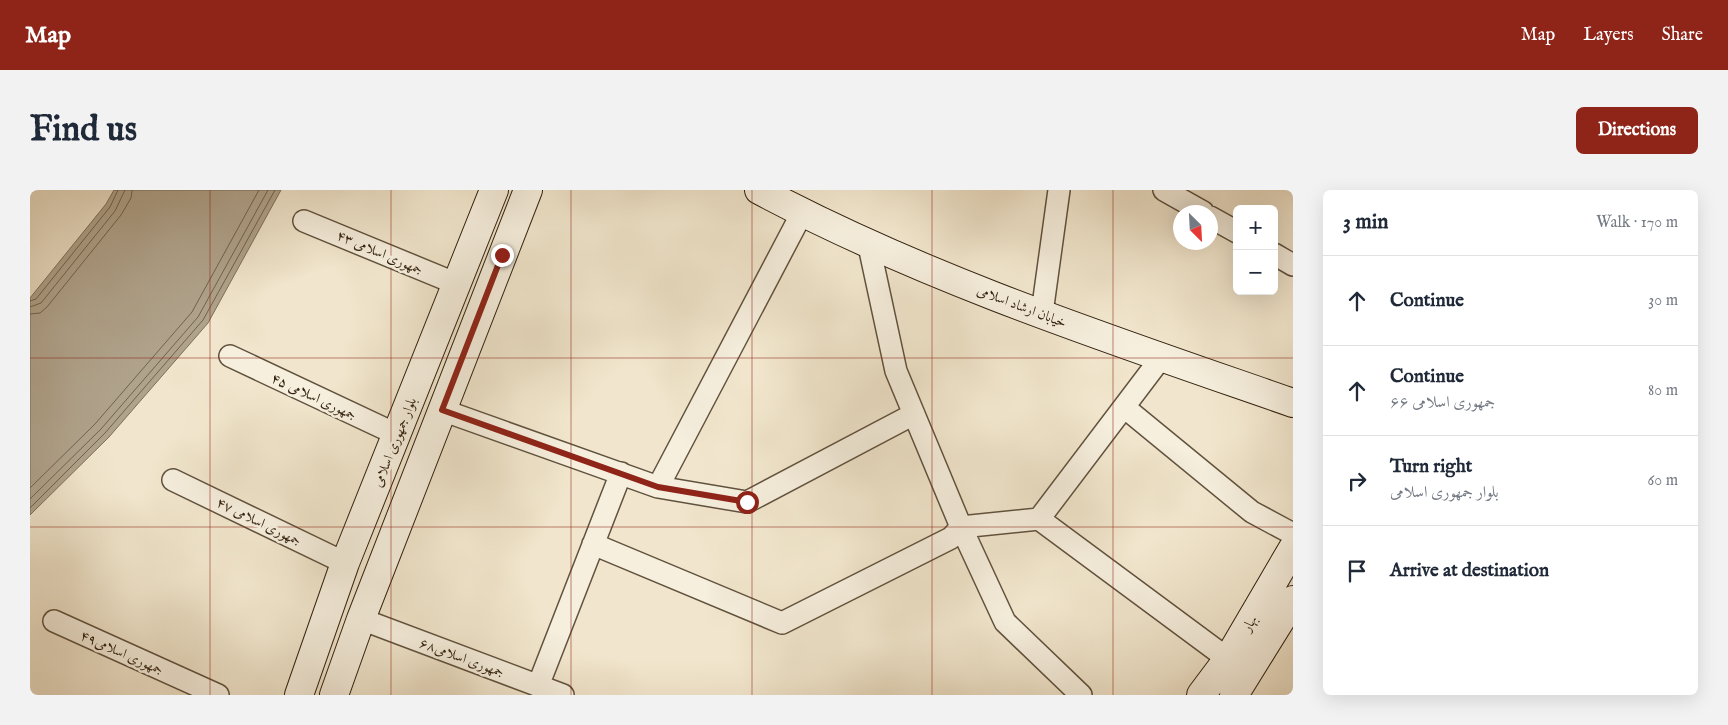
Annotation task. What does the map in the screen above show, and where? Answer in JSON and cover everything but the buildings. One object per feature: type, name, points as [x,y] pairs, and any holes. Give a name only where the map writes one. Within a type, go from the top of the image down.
[{"type":"main road","name":"بلوار جمهوری اسلامی","points":[[299,695],[345,563],[398,435],[494,190]]},
{"type":"main road","points":[[334,695],[361,619],[528,190]]},
{"type":"main road","name":"خیابان ارشاد اسلامی","points":[[759,190],[869,246],[1161,358],[1293,404]]},
{"type":"main road","name":"بهار","points":[[1234,695],[1281,603],[1293,548]]},
{"type":"main road","name":"بهار","points":[[1201,695],[1228,659],[1281,603]]},
{"type":"street","points":[[1042,313],[1059,190]]},
{"type":"street","points":[[1164,190],[1191,205]]},
{"type":"street","points":[[658,487],[802,213]]},
{"type":"street","name":"جمهوری اسلامی ۴۳","points":[[304,221],[457,284]]},
{"type":"street","points":[[1218,221],[1233,230]]},
{"type":"street","points":[[869,246],[896,370],[961,527],[1005,622],[1081,695]]},
{"type":"street","points":[[1278,256],[1293,264]]},
{"type":"street","name":"جمهوری اسلامی ۴۵","points":[[230,356],[398,435]]},
{"type":"street","points":[[1039,519],[1161,358]]},
{"type":"street","points":[[1124,407],[1252,512],[1293,534]]},
{"type":"street","points":[[442,410],[658,487],[747,502],[914,414]]},
{"type":"street","points":[[538,686],[620,473]]},
{"type":"street","name":"جمهوری اسلامی ۴۷","points":[[173,480],[345,563]]},
{"type":"street","points":[[593,544],[782,623],[951,538],[961,527],[1039,519],[1228,659]]},
{"type":"street","name":"جمهوری اسلامی۶۸","points":[[361,619],[563,695]]},
{"type":"street","name":"جمهوری اسلامی۴۹","points":[[54,621],[218,695]]},
{"type":"water","points":[[114,190],[281,190],[208,323],[109,437],[30,515],[30,298],[106,204]]},
{"type":"route","points":[[502,255],[442,410],[658,487],[747,502]]}]
